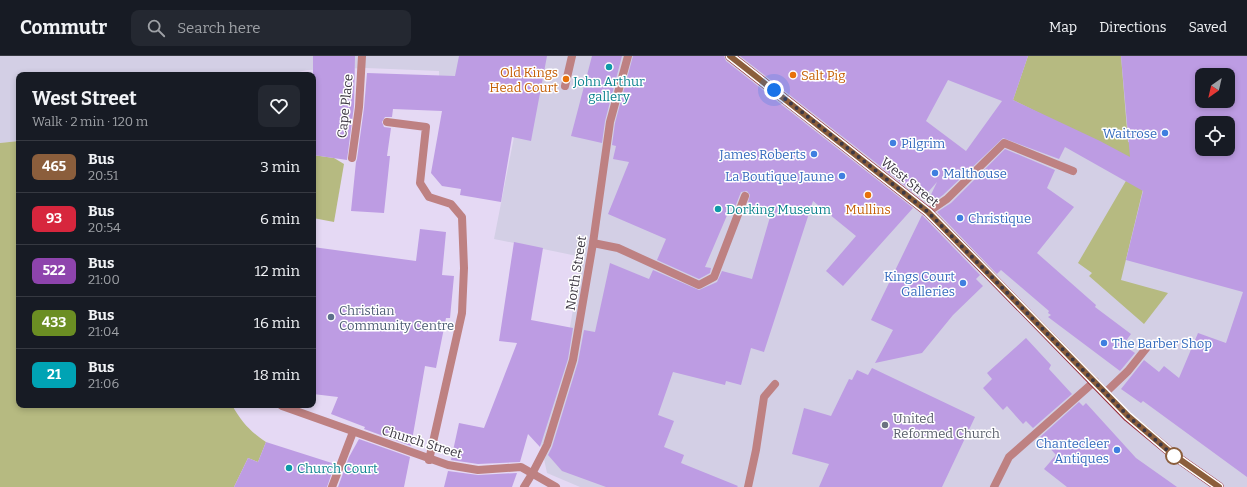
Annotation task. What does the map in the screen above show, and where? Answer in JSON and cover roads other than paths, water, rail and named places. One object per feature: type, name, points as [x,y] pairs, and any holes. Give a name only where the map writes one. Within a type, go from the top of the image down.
[{"type":"main road","name":"West Street","points":[[730,56],[928,212],[1128,416],[1175,456],[1219,487]]},
{"type":"street","name":"Cape Place","points":[[352,158],[359,106],[362,56]]},
{"type":"street","points":[[565,86],[572,56]]},
{"type":"street","name":"North Street","points":[[524,487],[547,445],[574,360],[593,243],[610,122],[628,56]]},
{"type":"street","points":[[386,122],[426,127],[420,183],[429,197],[451,204],[462,217],[464,268],[462,313],[429,460]]},
{"type":"street","points":[[928,212],[947,199],[1004,143],[1073,171]]},
{"type":"street","points":[[593,243],[618,248],[699,285],[714,277],[745,196]]},
{"type":"street","points":[[1105,393],[1128,371],[1148,346]]},
{"type":"street","points":[[994,487],[1009,457],[1095,381]]},
{"type":"street","points":[[748,487],[756,450],[764,397],[775,384]]},
{"type":"street","name":"Church Street","points":[[289,408],[429,460],[478,470],[521,468],[556,487]]},
{"type":"street","points":[[332,487],[352,432]]},
{"type":"place","name":"John Arthur gallery","points":[[609,67]]},
{"type":"place","name":"Salt Pig","points":[[793,75]]},
{"type":"place","name":"Old Kings Head Court","points":[[566,79]]},
{"type":"place","name":"Waitrose","points":[[1165,133]]},
{"type":"place","name":"Pilgrim","points":[[893,143]]},
{"type":"place","name":"James Roberts","points":[[814,154]]},
{"type":"place","name":"Malthouse","points":[[935,173]]},
{"type":"place","name":"La Boutique Jaune","points":[[842,176]]},
{"type":"place","name":"Mullins","points":[[868,195]]},
{"type":"place","name":"Dorking Museum","points":[[718,209]]},
{"type":"place","name":"Christique","points":[[960,218]]},
{"type":"place","name":"Kings Court Galleries","points":[[963,283]]},
{"type":"place","name":"Christian Community Centre","points":[[331,317]]},
{"type":"place","name":"The Barber Shop","points":[[1104,343]]},
{"type":"place","name":"United Reformed Church","points":[[885,425]]},
{"type":"place","name":"Chantecleer Antiques","points":[[1117,450]]},
{"type":"place","name":"Church Court","points":[[289,468]]}]
